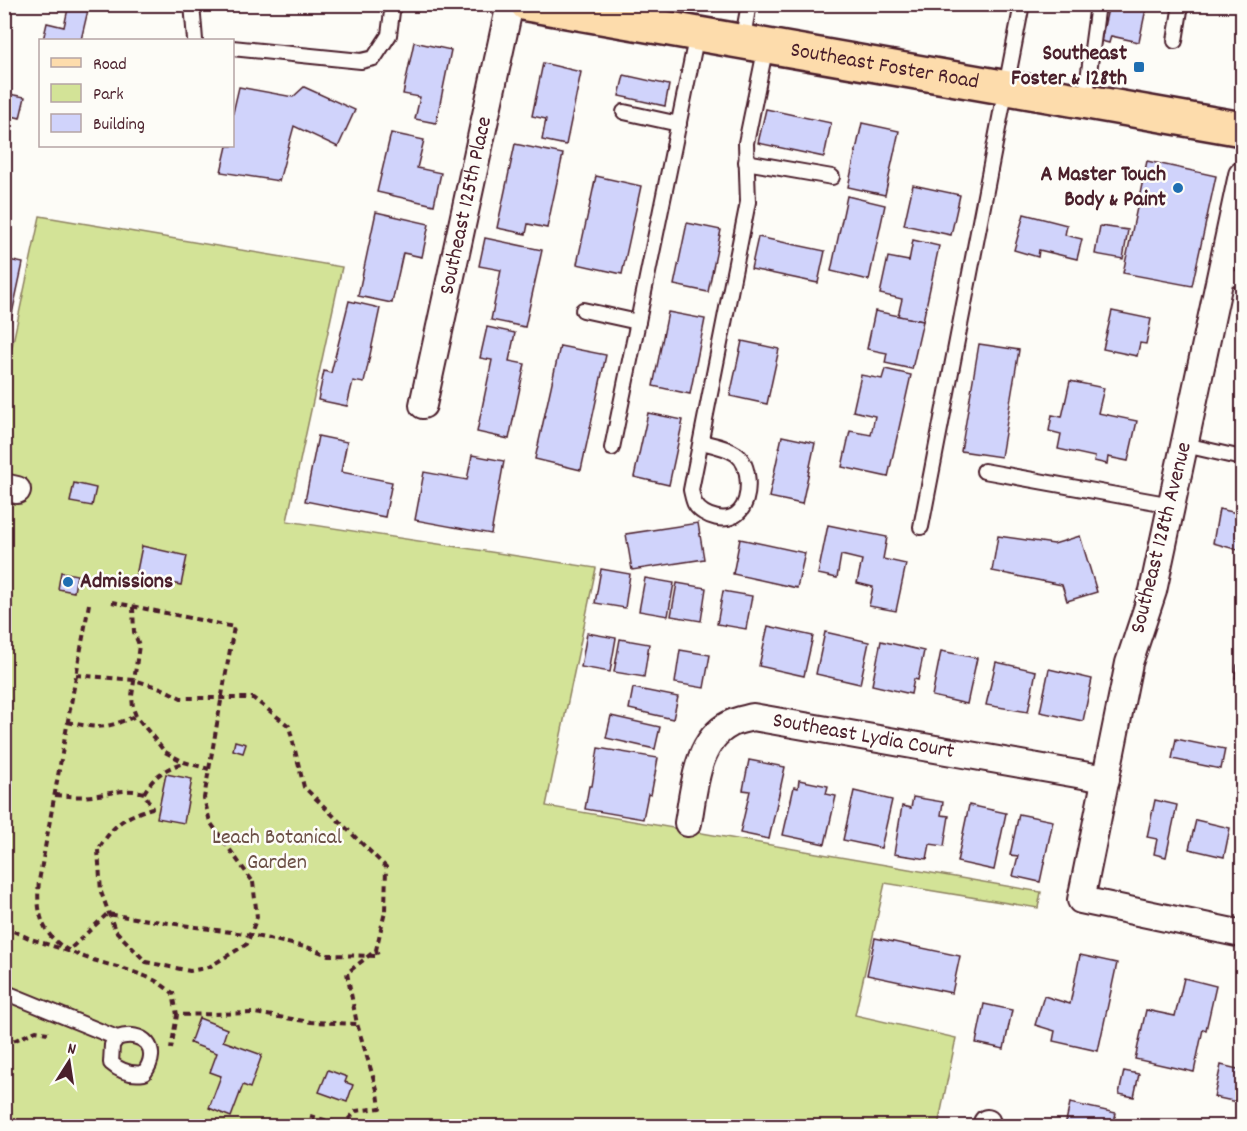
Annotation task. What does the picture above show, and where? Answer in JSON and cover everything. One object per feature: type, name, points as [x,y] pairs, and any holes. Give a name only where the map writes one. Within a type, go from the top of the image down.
[{"type":"main road","name":"Southeast Foster Road","points":[[527,4],[616,12],[697,34],[1242,129]]},
{"type":"street","name":"Southeast 125th Place","points":[[423,405],[510,4]]},
{"type":"street","name":"Southeast 128th Avenue","points":[[1242,175],[1232,277],[1185,445],[1153,591],[1129,663],[1081,900],[1242,934]]},
{"type":"street","name":"Southeast Lydia Court","points":[[688,823],[700,761],[715,736],[730,724],[753,717],[1106,779]]},
{"type":"lane","points":[[192,4],[195,39]]},
{"type":"lane","points":[[234,48],[361,62],[374,58],[389,35],[393,4]]},
{"type":"lane","points":[[701,442],[738,455],[746,467],[748,480],[745,499],[740,512],[729,518],[712,518],[695,504],[691,490],[748,202],[746,143],[754,44],[750,4]]},
{"type":"lane","points":[[921,527],[1022,4]]},
{"type":"lane","points":[[1085,102],[1098,4]]},
{"type":"lane","points":[[1175,41],[1181,4]]},
{"type":"lane","points":[[612,448],[697,34]]},
{"type":"lane","points":[[624,111],[679,124]]},
{"type":"lane","points":[[746,162],[832,177]]},
{"type":"lane","points":[[583,310],[638,322]]},
{"type":"lane","points":[[1185,445],[1242,458]]},
{"type":"lane","points":[[984,471],[1172,505]]},
{"type":"lane","points":[[4,992],[117,1038]]},
{"type":"lane","points":[[126,1035],[138,1036],[147,1042],[152,1059],[144,1073],[129,1074],[111,1063],[112,1045],[117,1038],[126,1035]]},
{"type":"path","points":[[55,795],[80,797],[133,789],[144,793],[152,808],[129,816],[111,829],[98,850],[101,892],[115,930],[146,962],[190,971],[209,967],[247,944],[257,917],[253,882],[210,822],[204,798],[234,627],[112,602]]},
{"type":"path","points":[[68,951],[49,934],[40,918],[37,901],[89,604]]},
{"type":"path","points":[[133,607],[134,632],[139,645],[134,680],[133,708],[136,716],[165,752],[184,762],[209,769]]},
{"type":"path","points":[[68,951],[107,914],[251,935],[310,948],[328,956],[378,956],[376,950],[385,912],[386,867],[304,787],[290,726],[253,698],[211,696],[201,699],[180,698],[161,688],[134,680],[76,675]]},
{"type":"path","points":[[67,722],[96,728],[110,727],[136,716]]},
{"type":"path","points":[[144,793],[158,774],[184,762]]},
{"type":"path","points":[[4,927],[31,939],[154,980],[173,993],[177,1015],[170,1052],[151,1050]]},
{"type":"path","points":[[310,1116],[343,1125],[356,1111],[380,1108],[346,973],[376,950]]},
{"type":"path","points":[[177,1015],[254,1013],[311,1022],[357,1024]]},
{"type":"path","points":[[4,1045],[36,1031],[54,1034]]},
{"type":"green space","name":"Leach Botanical Garden","points":[[40,216],[342,267],[287,521],[596,568],[546,806],[1041,892],[1038,908],[885,883],[855,1015],[956,1038],[938,1126],[5,1126],[4,384]]},
{"type":"building","points":[[69,4],[89,6],[81,39],[43,39],[47,23],[64,27]]},
{"type":"building","points":[[1109,4],[1147,4],[1139,42],[1111,36],[1109,43],[1101,41]]},
{"type":"building","points":[[414,42],[451,50],[436,123],[415,119],[420,97],[403,94]]},
{"type":"building","points":[[543,63],[581,72],[566,145],[542,140],[546,119],[532,116]]},
{"type":"building","points":[[624,75],[669,85],[665,106],[619,96]]},
{"type":"building","points":[[239,87],[293,97],[304,87],[355,110],[338,147],[294,126],[279,181],[221,172],[227,147],[234,147],[234,108]]},
{"type":"building","points":[[4,93],[25,97],[20,118],[4,114]]},
{"type":"building","points":[[766,109],[831,123],[824,157],[758,143]]},
{"type":"building","points":[[862,123],[899,131],[885,195],[848,187]]},
{"type":"building","points":[[391,133],[424,140],[417,168],[441,173],[434,205],[377,192]]},
{"type":"building","points":[[515,144],[563,154],[547,228],[528,224],[526,234],[497,228]]},
{"type":"building","points":[[1147,161],[1216,176],[1192,286],[1123,273]]},
{"type":"building","points":[[596,176],[641,186],[622,274],[577,264]]},
{"type":"building","points":[[913,185],[960,195],[951,235],[904,225]]},
{"type":"building","points":[[847,196],[885,205],[869,280],[831,271]]},
{"type":"building","points":[[376,212],[429,224],[422,257],[403,253],[392,303],[358,296]]},
{"type":"building","points":[[1024,214],[1067,225],[1065,235],[1082,239],[1077,259],[1039,250],[1038,257],[1014,250]]},
{"type":"building","points":[[687,223],[721,230],[708,292],[674,285]]},
{"type":"building","points":[[1100,226],[1128,230],[1123,259],[1095,254]]},
{"type":"building","points":[[758,237],[825,251],[818,283],[751,269]]},
{"type":"building","points":[[485,238],[542,250],[525,327],[491,320],[501,270],[479,266]]},
{"type":"building","points":[[913,240],[939,246],[923,321],[898,316],[902,299],[880,294],[888,257],[909,261]]},
{"type":"building","points":[[4,259],[23,263],[10,323],[4,321]]},
{"type":"building","points":[[349,301],[380,308],[364,383],[353,381],[347,406],[318,400],[324,371],[331,373]]},
{"type":"building","points":[[875,311],[923,321],[912,369],[885,363],[887,353],[867,349]]},
{"type":"building","points":[[1112,311],[1151,319],[1146,344],[1140,343],[1137,356],[1103,349]]},
{"type":"building","points":[[668,312],[705,319],[690,394],[653,386]]},
{"type":"building","points":[[487,327],[515,333],[509,361],[525,364],[509,439],[477,432],[492,360],[480,358]]},
{"type":"building","points":[[742,341],[779,349],[767,404],[730,396]]},
{"type":"building","points":[[979,344],[1019,350],[1001,457],[961,451]]},
{"type":"building","points":[[560,346],[606,355],[581,470],[535,459]]},
{"type":"building","points":[[885,369],[911,375],[888,477],[842,467],[850,431],[871,435],[875,416],[853,411],[861,375],[882,379]]},
{"type":"building","points":[[1070,381],[1104,388],[1098,413],[1137,421],[1128,461],[1108,457],[1107,464],[1094,461],[1095,457],[1058,449],[1061,434],[1049,431],[1052,415],[1062,417]]},
{"type":"building","points":[[648,413],[683,420],[669,485],[634,477]]},
{"type":"building","points":[[318,436],[347,442],[341,472],[392,482],[385,517],[305,501]]},
{"type":"building","points":[[782,436],[815,443],[802,504],[769,497]]},
{"type":"building","points":[[472,455],[504,461],[491,534],[415,520],[424,472],[467,480]]},
{"type":"building","points":[[74,483],[96,488],[92,506],[70,502]]},
{"type":"building","points":[[1219,509],[1242,514],[1242,551],[1213,543]]},
{"type":"building","points":[[698,523],[704,559],[632,570],[626,534]]},
{"type":"building","points":[[828,525],[887,537],[883,559],[906,564],[896,611],[869,606],[873,587],[857,583],[862,560],[841,555],[837,578],[818,574]]},
{"type":"building","points":[[998,536],[1054,544],[1080,536],[1097,592],[1067,601],[1062,585],[992,571]]},
{"type":"building","points":[[740,539],[805,553],[797,588],[733,574]]},
{"type":"building","points":[[142,546],[187,556],[181,585],[136,576]]},
{"type":"building","points":[[601,569],[630,574],[625,608],[595,603]]},
{"type":"building","name":"Admissions","points":[[61,572],[77,575],[74,592],[58,589]]},
{"type":"building","points":[[645,578],[674,583],[668,616],[639,611]]},
{"type":"building","points":[[677,583],[706,588],[701,621],[671,616]]},
{"type":"building","points":[[723,591],[752,596],[746,629],[717,624]]},
{"type":"building","points":[[768,626],[813,636],[804,676],[759,666]]},
{"type":"building","points":[[825,632],[869,642],[860,684],[816,674]]},
{"type":"building","points":[[587,633],[616,638],[610,672],[581,667]]},
{"type":"building","points":[[620,639],[649,644],[644,677],[614,672]]},
{"type":"building","points":[[881,641],[924,651],[918,680],[914,679],[911,694],[872,685]]},
{"type":"building","points":[[680,650],[710,655],[704,688],[675,683]]},
{"type":"building","points":[[941,651],[977,658],[967,704],[932,696]]},
{"type":"building","points":[[996,662],[1036,671],[1028,712],[986,705]]},
{"type":"building","points":[[1237,665],[1242,666],[1242,679],[1235,678]]},
{"type":"building","points":[[1049,669],[1092,679],[1083,721],[1040,712]]},
{"type":"building","points":[[633,688],[678,697],[673,719],[629,709]]},
{"type":"building","points":[[611,716],[660,727],[655,749],[606,738]]},
{"type":"building","points":[[1176,739],[1225,749],[1221,769],[1172,759]]},
{"type":"building","points":[[235,741],[246,744],[243,753],[233,750]]},
{"type":"building","points":[[598,748],[658,758],[651,795],[648,794],[643,819],[585,809],[589,786],[592,786]]},
{"type":"building","points":[[749,760],[785,767],[769,839],[740,833],[750,791],[743,790]]},
{"type":"building","points":[[166,774],[192,779],[184,823],[157,818]]},
{"type":"building","points":[[799,780],[828,786],[826,794],[836,796],[825,844],[783,835],[794,787],[798,788]]},
{"type":"building","points":[[854,791],[892,800],[881,848],[843,840]]},
{"type":"building","points":[[913,797],[943,802],[941,815],[949,816],[944,846],[930,844],[927,859],[894,854],[902,806],[911,808]]},
{"type":"building","points":[[1155,800],[1177,805],[1166,857],[1154,854],[1157,839],[1147,837]]},
{"type":"building","points":[[969,805],[1006,813],[994,870],[957,862]]},
{"type":"building","points":[[1019,814],[1053,821],[1040,882],[1013,876],[1018,856],[1010,855]]},
{"type":"building","points":[[1196,820],[1230,828],[1224,857],[1189,849]]},
{"type":"building","points":[[875,938],[960,956],[952,993],[867,975]]},
{"type":"building","points":[[1080,955],[1117,963],[1098,1051],[1053,1041],[1055,1031],[1035,1025],[1044,996],[1070,1004]]},
{"type":"building","points":[[1184,978],[1216,986],[1206,1030],[1203,1029],[1194,1072],[1135,1059],[1146,1010],[1175,1016]]},
{"type":"building","points":[[984,1004],[1012,1010],[1004,1049],[976,1043]]},
{"type":"building","points":[[199,1018],[227,1029],[223,1041],[262,1055],[250,1088],[243,1085],[231,1117],[209,1108],[221,1076],[210,1072],[217,1053],[190,1043]]},
{"type":"building","points":[[1221,1065],[1242,1070],[1242,1103],[1214,1097]]},
{"type":"building","points":[[328,1070],[347,1077],[345,1082],[353,1085],[347,1102],[319,1092]]},
{"type":"building","points":[[1124,1071],[1139,1074],[1134,1097],[1119,1094]]},
{"type":"building","points":[[1070,1103],[1116,1113],[1113,1126],[1065,1126]]},
{"type":"place","name":"Southeast Foster & 128th","points":[[1139,67]]},
{"type":"place","name":"A Master Touch Body & Paint","points":[[1178,188]]},
{"type":"place","name":"Admissions","points":[[68,582]]}]
